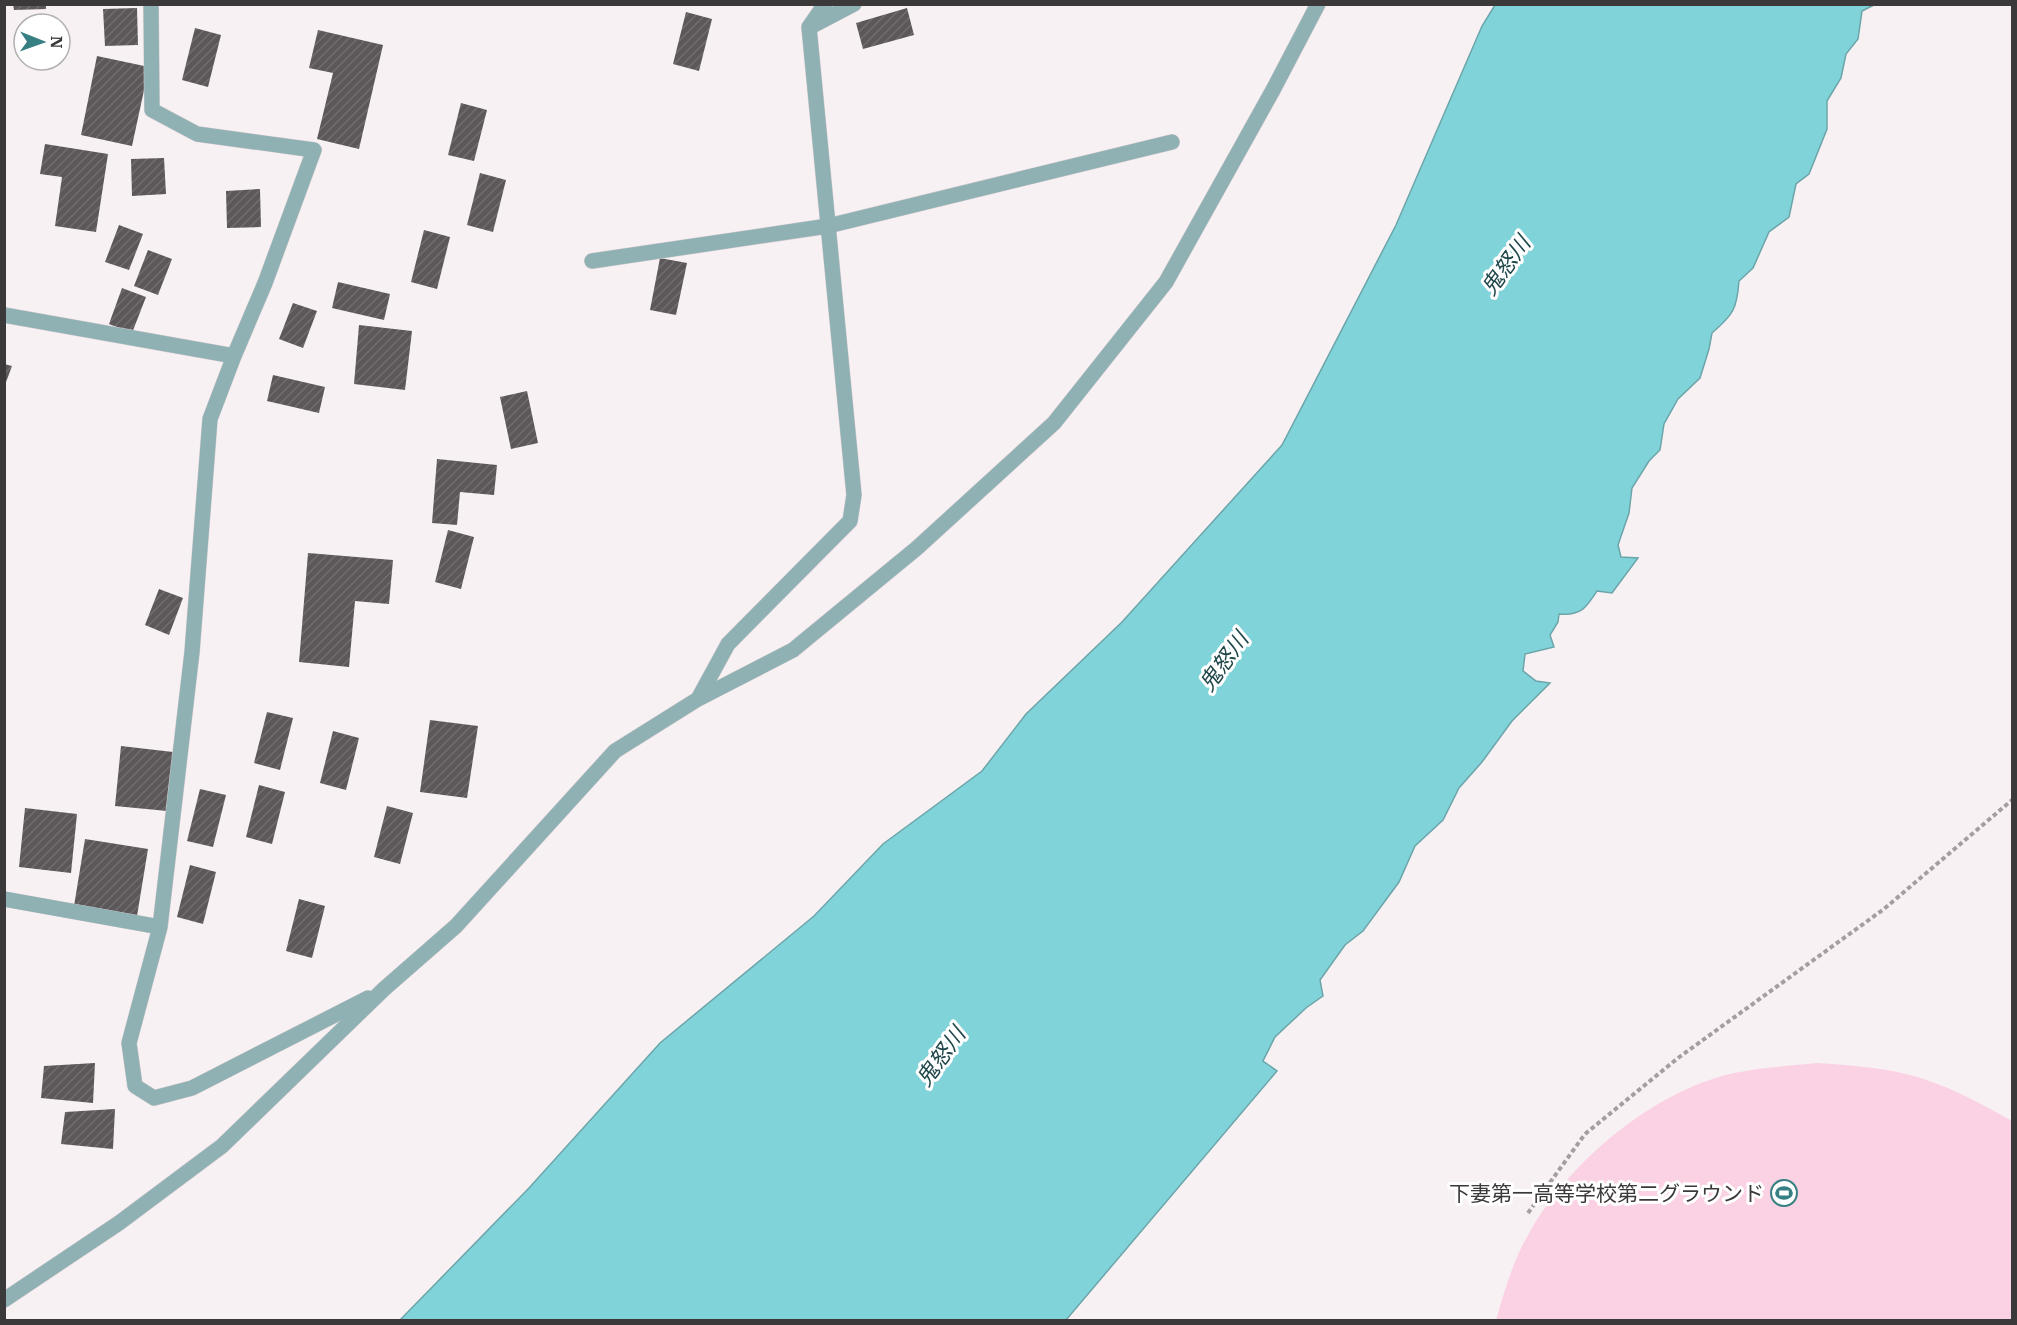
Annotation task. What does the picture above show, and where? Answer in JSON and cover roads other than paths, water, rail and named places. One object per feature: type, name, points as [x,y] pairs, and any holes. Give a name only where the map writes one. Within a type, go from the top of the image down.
[{"type":"street","points":[[151,4],[152,110],[197,134],[314,150],[265,283],[210,419],[192,652],[160,927],[129,1043],[135,1086],[154,1098],[192,1088],[384,989]]},
{"type":"street","points":[[698,699],[728,644],[850,521],[854,495],[809,27],[825,4]]},
{"type":"street","points":[[809,27],[854,4]]},
{"type":"street","points":[[4,1300],[119,1223],[222,1146],[384,989],[456,926],[615,751],[698,699],[793,650],[917,548],[1054,423],[1166,282],[1318,4]]},
{"type":"street","points":[[592,261],[828,226],[1172,141]]},
{"type":"street","points":[[4,315],[234,356]]},
{"type":"street","points":[[4,899],[160,927]]},
{"type":"water","name":"鬼怒川","points":[[1495,5],[1874,5],[1862,11],[1858,39],[1846,54],[1841,78],[1827,101],[1827,129],[1809,174],[1796,184],[1789,217],[1769,232],[1753,268],[1739,281],[1733,311],[1712,333],[1700,378],[1678,399],[1664,424],[1660,450],[1649,461],[1632,488],[1629,513],[1618,545],[1621,557],[1638,558],[1612,593],[1597,591],[1582,610],[1573,614],[1559,614],[1558,622],[1550,635],[1554,647],[1525,654],[1523,671],[1536,681],[1550,683],[1512,721],[1482,762],[1459,788],[1443,820],[1415,846],[1399,882],[1363,931],[1345,945],[1320,980],[1323,996],[1306,1008],[1275,1037],[1263,1061],[1277,1071],[1066,1320],[400,1320],[529,1188],[660,1043],[814,916],[883,844],[982,771],[1026,714],[1122,622],[1282,445],[1396,225],[1482,26]]},
{"type":"place","name":"下妻第一高等学校第二グラウンド","points":[[1784,1193]]}]
